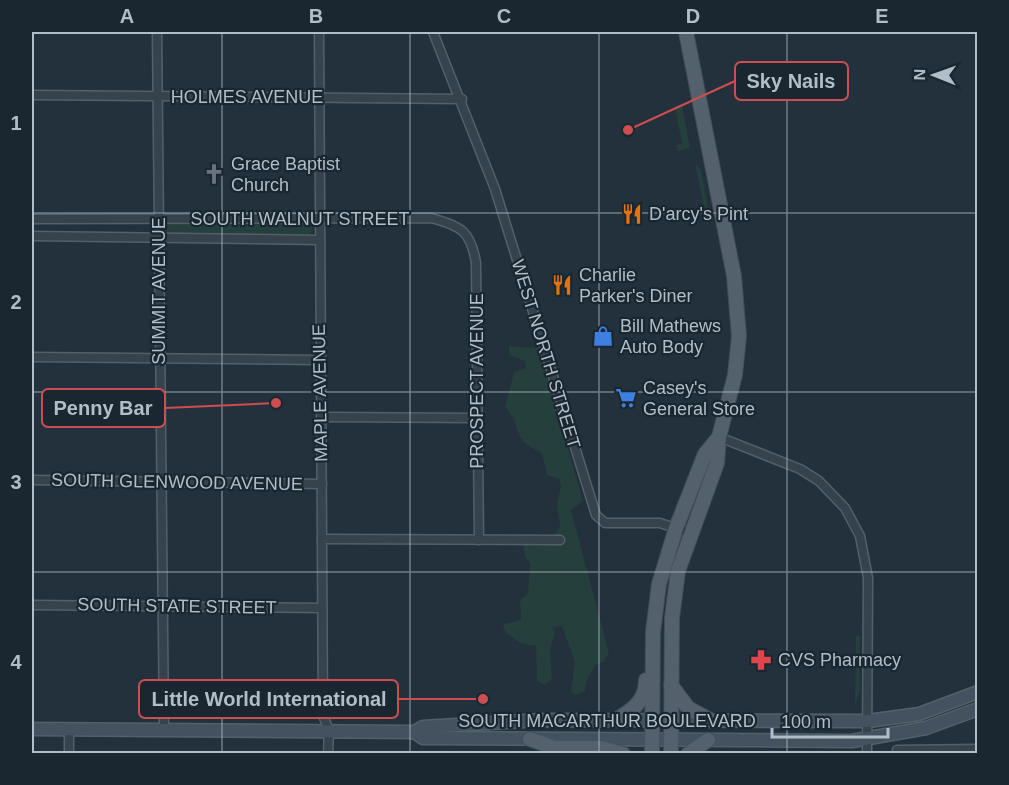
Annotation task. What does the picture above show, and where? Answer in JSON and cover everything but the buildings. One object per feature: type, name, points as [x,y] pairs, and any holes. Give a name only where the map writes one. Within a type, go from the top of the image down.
[{"type":"main road","points":[[671,747],[674,593],[678,571],[690,533],[717,463],[719,437],[735,375],[738,336],[737,303],[686,32]]},
{"type":"main road","points":[[652,747],[653,632],[659,584],[676,528],[705,454],[719,437]]},
{"type":"main road","points":[[614,721],[634,708],[644,693],[646,643],[653,632]]},
{"type":"main road","points":[[671,685],[688,708],[712,722]]},
{"type":"main road","name":"SOUTH MACARTHUR BOULEVARD","points":[[32,729],[414,732],[423,727],[520,721],[868,721],[919,714],[978,692]]},
{"type":"main road","name":"SOUTH MACARTHUR BOULEVARD","points":[[414,732],[423,738],[530,739],[652,747],[671,747],[708,740],[867,740],[926,728],[978,709]]},
{"type":"main road","points":[[530,739],[554,748],[601,748],[623,753]]},
{"type":"main road","points":[[688,753],[708,740]]},
{"type":"street","name":"SUMMIT AVENUE","points":[[157,32],[164,730]]},
{"type":"street","name":"MAPLE AVENUE","points":[[319,32],[323,715],[329,731],[328,753]]},
{"type":"street","name":"WEST NORTH STREET","points":[[433,32],[462,99],[520,264],[596,515],[605,523],[652,522],[690,533]]},
{"type":"street","name":"HOLMES AVENUE","points":[[32,95],[462,99]]},
{"type":"street","name":"SOUTH WALNUT STREET","points":[[32,219],[431,219],[459,227]]},
{"type":"street","name":"PROSPECT AVENUE","points":[[459,227],[470,239],[476,263],[479,540]]},
{"type":"street","name":"SOUTH WALNUT STREET","points":[[32,236],[319,240]]},
{"type":"street","points":[[32,357],[320,360]]},
{"type":"street","points":[[321,417],[477,418]]},
{"type":"street","points":[[719,437],[810,475],[839,499],[852,519],[866,557],[868,578],[867,753]]},
{"type":"street","name":"SOUTH GLENWOOD AVENUE","points":[[32,480],[322,484]]},
{"type":"street","points":[[322,539],[560,540]]},
{"type":"street","name":"SOUTH STATE STREET","points":[[32,605],[322,608]]},
{"type":"street","points":[[69,729],[69,753]]},
{"type":"street","points":[[897,750],[978,749]]},
{"type":"green space","points":[[682,105],[690,148],[678,151],[676,145],[682,144],[675,106]]},
{"type":"green space","points":[[695,164],[701,170],[710,218],[708,226]]},
{"type":"green space","points":[[305,222],[314,229],[308,236],[169,234],[163,229],[167,223]]},
{"type":"green space","points":[[509,346],[539,348],[583,501],[571,510],[609,653],[603,662],[595,665],[586,682],[585,691],[576,695],[571,692],[575,662],[562,626],[552,627],[555,632],[550,649],[552,679],[544,685],[537,680],[536,646],[518,641],[503,629],[504,624],[521,620],[520,600],[528,594],[530,563],[525,557],[523,544],[549,541],[560,527],[557,504],[561,486],[559,479],[547,475],[542,453],[520,437],[511,414],[505,407],[514,372],[526,368],[525,361],[509,355]]},
{"type":"green space","points":[[856,635],[860,637],[860,691],[855,705]]},
{"type":"place","name":"Sky Nails","points":[[628,130]]},
{"type":"place","name":"Grace Baptist Church","points":[[214,174]]},
{"type":"place","name":"D'arcy's Pint","points":[[632,214]]},
{"type":"place","name":"Charlie Parker's Diner","points":[[562,285]]},
{"type":"place","name":"Bill Mathews Auto Body","points":[[603,336]]},
{"type":"place","name":"Casey's General Store","points":[[626,398]]},
{"type":"place","name":"Penny Bar","points":[[276,403]]},
{"type":"place","name":"CVS Pharmacy","points":[[761,660]]},
{"type":"place","name":"Little World International","points":[[483,699]]}]
